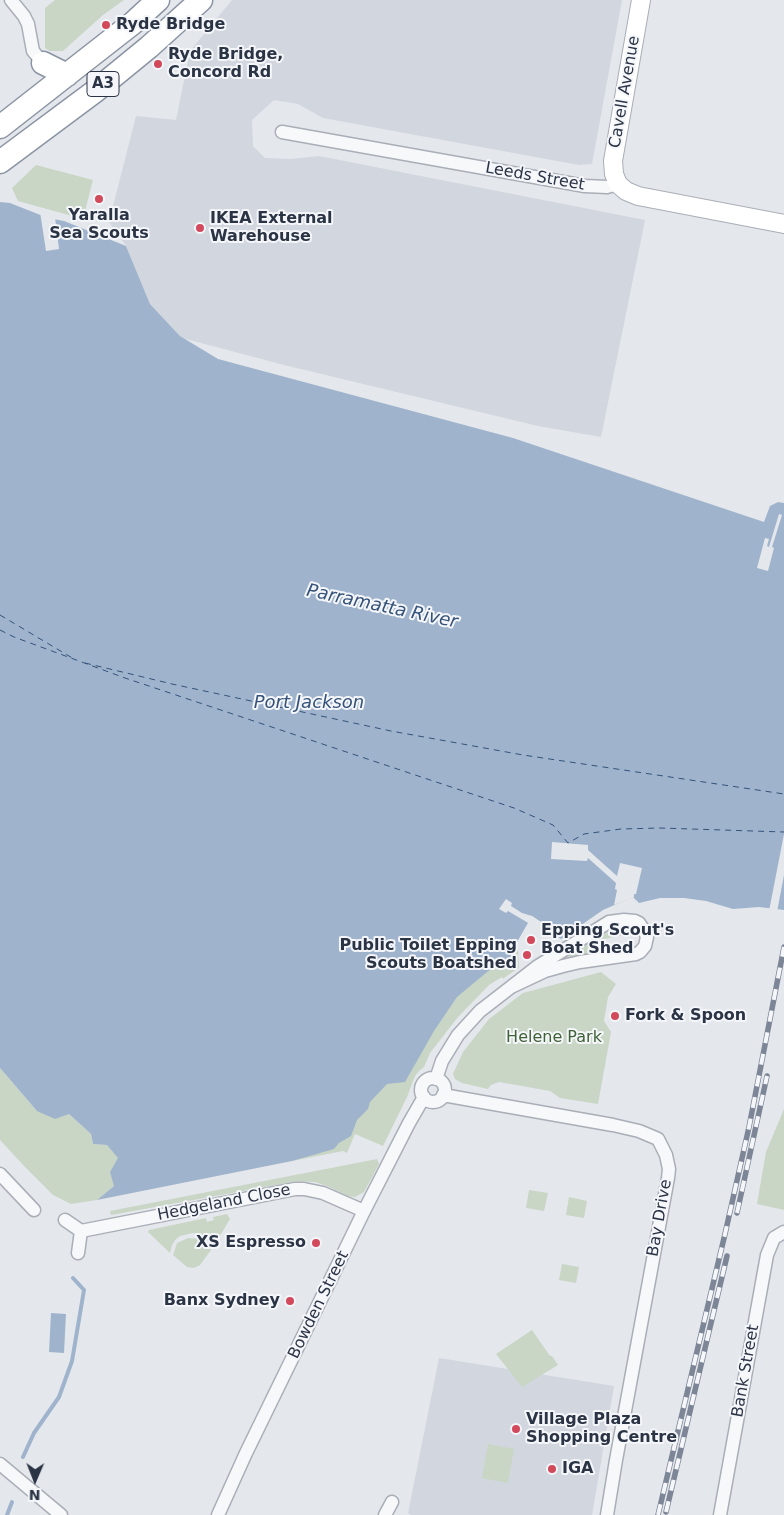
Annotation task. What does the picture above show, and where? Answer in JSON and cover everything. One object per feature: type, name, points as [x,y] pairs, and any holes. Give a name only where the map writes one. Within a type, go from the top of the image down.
[{"type":"highway","name":"A3","points":[[0,127],[133,23],[158,0]]},
{"type":"highway","name":"A3","points":[[0,162],[94,92],[149,47],[201,0]]},
{"type":"highway","points":[[43,63],[67,75]]},
{"type":"street","points":[[11,0],[28,24],[32,51],[43,63]]},
{"type":"street","name":"Cavell Avenue","points":[[618,184],[614,174],[613,161],[641,0]]},
{"type":"street","name":"Leeds Street","points":[[282,132],[585,186],[607,187],[618,184]]},
{"type":"street","points":[[618,184],[626,191],[638,196],[784,224]]},
{"type":"street","points":[[436,1078],[442,1062],[458,1034],[480,1011],[543,962],[609,922],[624,920],[639,923],[643,928],[646,937],[643,950],[632,956],[580,962],[563,966],[545,971],[511,987]]},
{"type":"street","points":[[430,1078],[436,1078],[444,1084],[445,1088],[439,1100],[433,1101],[424,1097],[422,1091],[423,1085],[430,1078]]},
{"type":"street","name":"Bay Drive","points":[[443,1095],[639,1131],[658,1139],[666,1155],[669,1169],[668,1178],[616,1460],[608,1515]]},
{"type":"street","name":"Bowden Street","points":[[218,1515],[246,1453],[364,1212],[408,1123],[424,1097]]},
{"type":"street","points":[[0,1174],[34,1210]]},
{"type":"street","name":"Hedgeland Close","points":[[81,1231],[304,1188],[323,1193],[364,1212]]},
{"type":"street","points":[[65,1220],[81,1231],[78,1253]]},
{"type":"street","name":"Bank Street","points":[[720,1515],[767,1255],[771,1243],[783,1232]]},
{"type":"street","points":[[0,1464],[61,1515]]},
{"type":"street","points":[[385,1515],[392,1502]]},
{"type":"shaded area","points":[[232,0],[622,0],[592,164],[579,165],[323,118],[298,104],[274,100],[252,120],[253,146],[265,158],[291,159],[319,156],[645,220],[601,437],[538,426],[284,365],[182,338],[150,304],[126,246],[109,222],[136,116],[176,120],[190,51]]},
{"type":"shaded area","name":"Village Plaza Shopping Centre","points":[[439,1358],[614,1386],[592,1515],[411,1515],[408,1513]]},
{"type":"green space","points":[[55,0],[124,0],[103,15],[63,51],[50,51],[45,48],[45,8]]},
{"type":"green space","points":[[36,165],[93,180],[83,219],[18,201],[12,188]]},
{"type":"green space","points":[[626,928],[625,935],[593,941],[590,944],[592,954],[569,958],[568,953],[592,939]]},
{"type":"green space","points":[[518,950],[519,968],[503,979],[502,977],[489,985],[458,1017],[430,1053],[424,1067],[415,1076],[383,1146],[355,1134],[347,1153],[343,1151],[292,1161],[304,1141],[498,951]]},
{"type":"green space","name":"Helene Park","points":[[601,972],[616,984],[608,997],[604,1021],[611,1032],[598,1104],[560,1098],[550,1091],[499,1082],[491,1085],[488,1089],[462,1083],[455,1079],[453,1074],[463,1052],[489,1019],[523,993]]},
{"type":"green space","points":[[0,1068],[37,1111],[69,1114],[91,1134],[93,1144],[107,1145],[119,1158],[114,1186],[97,1200],[71,1204],[53,1195],[25,1167],[0,1140]]},
{"type":"green space","points":[[784,1109],[784,1210],[757,1204],[766,1152]]},
{"type":"green space","points":[[377,1159],[379,1164],[364,1192],[355,1197],[348,1196],[315,1182],[298,1181],[111,1215],[110,1211]]},
{"type":"green space","points":[[529,1190],[548,1193],[544,1211],[526,1208]]},
{"type":"green space","points":[[569,1197],[587,1201],[584,1218],[566,1215]]},
{"type":"green space","points":[[227,1214],[230,1219],[213,1247],[206,1237],[193,1233],[176,1239],[170,1253],[148,1232],[149,1230],[206,1218],[207,1222],[214,1220],[213,1217]]},
{"type":"green space","points":[[188,1238],[206,1241],[211,1250],[200,1265],[194,1268],[187,1267],[173,1255],[177,1243]]},
{"type":"green space","points":[[562,1264],[579,1267],[576,1283],[559,1280]]},
{"type":"green space","points":[[532,1330],[558,1365],[522,1387],[496,1354]]},
{"type":"green space","points":[[488,1444],[514,1449],[508,1483],[482,1478]]},
{"type":"water","name":"Port Jackson","points":[[0,202],[10,203],[48,218],[64,221],[126,246],[150,304],[180,336],[218,359],[513,438],[764,522],[770,506],[778,502],[784,503],[784,910],[759,907],[733,909],[706,901],[684,898],[660,898],[639,903],[633,897],[603,910],[561,939],[547,930],[548,927],[532,916],[517,942],[512,956],[487,972],[457,997],[434,1031],[405,1082],[387,1084],[370,1102],[368,1109],[357,1120],[351,1136],[339,1143],[334,1149],[292,1161],[97,1200],[114,1186],[110,1172],[118,1158],[107,1145],[93,1144],[91,1134],[69,1114],[55,1119],[37,1111],[0,1068]]},
{"type":"water","points":[[51,1313],[66,1314],[64,1353],[49,1352]]},
{"type":"pier","points":[[40,212],[55,217],[59,249],[46,251]]},
{"type":"pier","points":[[779,514],[782,515],[772,547],[774,548],[768,571],[757,568],[765,538],[769,539],[767,546],[769,547]]},
{"type":"pier","points":[[784,834],[784,875],[777,912],[769,911]]},
{"type":"pier","points":[[552,842],[588,845],[588,850],[617,876],[620,863],[642,868],[636,894],[634,894],[634,897],[614,905],[617,890],[615,889],[616,883],[588,858],[587,861],[551,859]]},
{"type":"pier","points":[[506,899],[512,903],[511,906],[522,913],[532,916],[548,927],[546,932],[545,928],[533,919],[530,924],[508,911],[506,913],[499,909]]},
{"type":"waterway","points":[[23,1457],[34,1433],[59,1397],[72,1361],[84,1290],[73,1278]]},
{"type":"waterway","points":[[7,1515],[12,1502]]},
{"type":"ferry route","points":[[0,615],[74,659]]},
{"type":"ferry route","points":[[0,630],[14,637],[125,678],[514,808],[553,825],[568,843],[584,834],[621,829],[660,828],[784,832]]},
{"type":"ferry route","points":[[85,663],[172,684],[391,731],[523,755],[784,794]]},
{"type":"railway","points":[[658,1515],[749,1127],[784,947]]},
{"type":"railway","points":[[737,1213],[767,1076]]},
{"type":"railway","points":[[666,1512],[727,1256]]},
{"type":"place","name":"Ryde Bridge","points":[[106,25]]},
{"type":"place","name":"Ryde Bridge, Concord Rd","points":[[158,64]]},
{"type":"place","name":"Yaralla Sea Scouts","points":[[99,199]]},
{"type":"place","name":"IKEA External Warehouse","points":[[200,228]]},
{"type":"place","name":"Epping Scout's Boat Shed","points":[[531,940]]},
{"type":"place","name":"Public Toilet Epping Scouts Boatshed","points":[[527,955]]},
{"type":"place","name":"Fork & Spoon","points":[[615,1016]]},
{"type":"place","name":"XS Espresso","points":[[316,1243]]},
{"type":"place","name":"Banx Sydney","points":[[290,1301]]},
{"type":"place","name":"Village Plaza Shopping Centre","points":[[516,1429]]},
{"type":"place","name":"IGA","points":[[552,1469]]},
{"type":"water label","name":"Parramatta River","points":[[382,607]]}]
